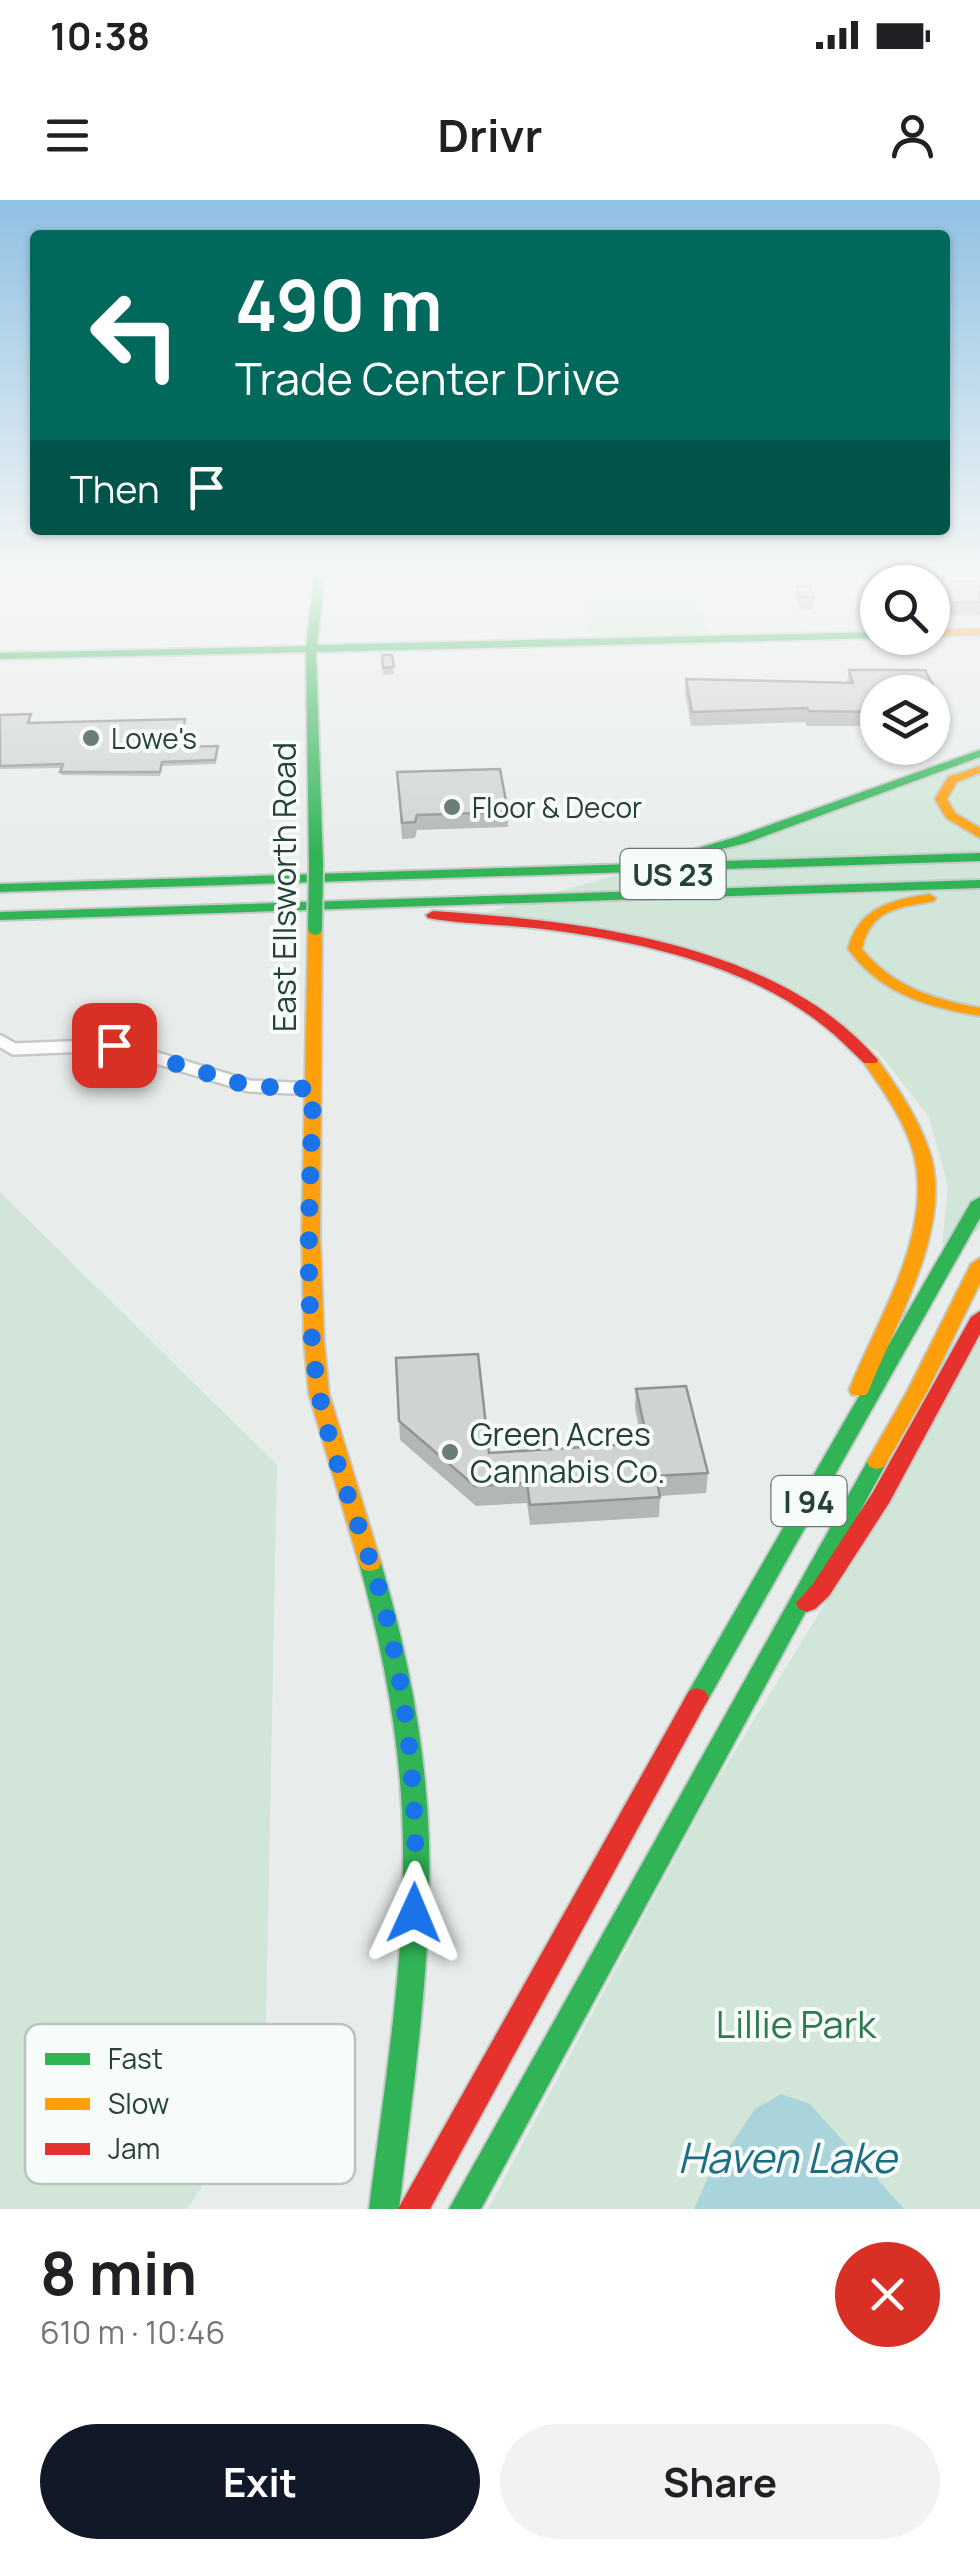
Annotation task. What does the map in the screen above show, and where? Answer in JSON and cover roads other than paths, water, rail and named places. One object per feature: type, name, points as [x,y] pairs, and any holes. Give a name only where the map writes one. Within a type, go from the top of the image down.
[{"type":"main road","name":"East Ellsworth Road","points":[[311,666],[316,865],[312,1260],[320,1394],[382,1601],[406,1720],[416,1879],[407,2016],[384,2209]]},
{"type":"main road","points":[[562,869],[706,850],[980,753]]},
{"type":"main road","points":[[980,768],[952,780],[941,799],[950,815],[980,834]]},
{"type":"main road","points":[[0,892],[562,869],[980,861]]},
{"type":"main road","name":"US 23","points":[[0,892],[980,861]]},
{"type":"main road","name":"US 23","points":[[0,916],[980,884]]},
{"type":"main road","points":[[0,925],[971,894]]},
{"type":"main road","points":[[971,894],[894,904],[874,912],[860,924],[855,949],[875,975],[893,987],[922,1000],[980,1012]]},
{"type":"main road","points":[[359,913],[520,922],[645,944],[696,959],[749,979],[816,1014],[858,1046],[890,1079],[914,1114],[930,1153],[938,1196],[932,1234],[916,1274],[862,1377],[845,1438]]},
{"type":"main road","name":"I 94","points":[[413,2209],[980,1202]]},
{"type":"main road","name":"I 94","points":[[464,2209],[785,1622],[918,1390],[980,1264]]},
{"type":"main road","points":[[785,1622],[821,1590],[851,1544],[980,1317]]},
{"type":"street","points":[[0,1041],[14,1049],[114,1045],[249,1086],[313,1089]]},
{"type":"water","name":"Haven Lake","points":[[781,2094],[810,2104],[904,2209],[694,2209],[707,2180],[755,2109]]},
{"type":"place","name":"Lowe's","points":[[91,738]]},
{"type":"place","name":"Floor & Decor","points":[[452,807]]},
{"type":"place","name":"Green Acres Cannabis Co.","points":[[450,1452]]},
{"type":"park label","name":"Lillie Park","points":[[796,2023]]}]
